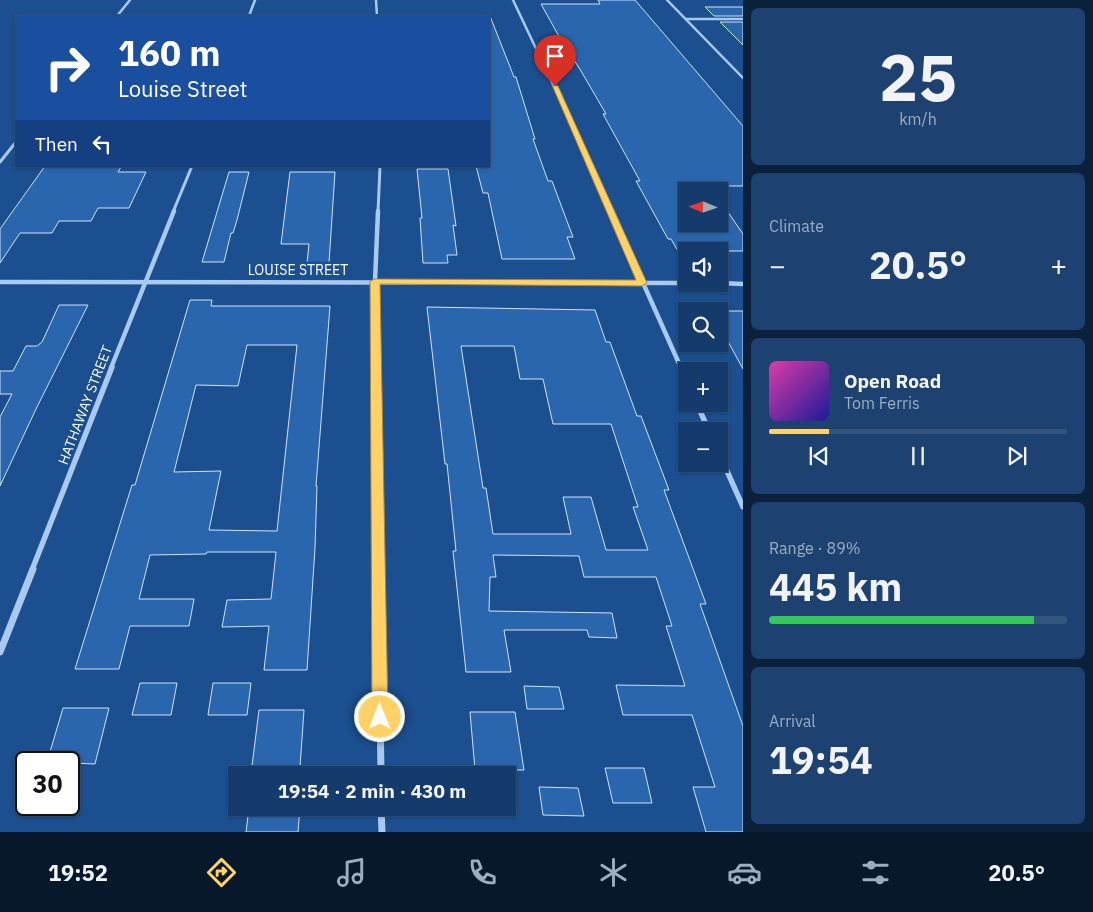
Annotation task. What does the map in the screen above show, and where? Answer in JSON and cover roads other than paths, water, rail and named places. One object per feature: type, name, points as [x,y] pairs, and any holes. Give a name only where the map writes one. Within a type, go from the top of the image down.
[{"type":"street","points":[[118,15],[130,0]]},
{"type":"street","points":[[249,15],[255,0]]},
{"type":"street","points":[[376,0],[376,15]]},
{"type":"street","points":[[514,0],[571,121],[678,362]]},
{"type":"street","points":[[667,0],[742,77]]},
{"type":"street","points":[[686,19],[743,19]]},
{"type":"street","points":[[0,162],[15,143]]},
{"type":"street","name":"HATHAWAY STREET","points":[[0,652],[192,167]]},
{"type":"street","points":[[380,167],[375,281],[381,766]]},
{"type":"street","name":"LOUISE STREET","points":[[0,282],[375,281],[678,283]]},
{"type":"street","points":[[728,283],[743,284]]},
{"type":"street","points":[[727,472],[743,507]]},
{"type":"street","points":[[381,816],[382,832]]}]
